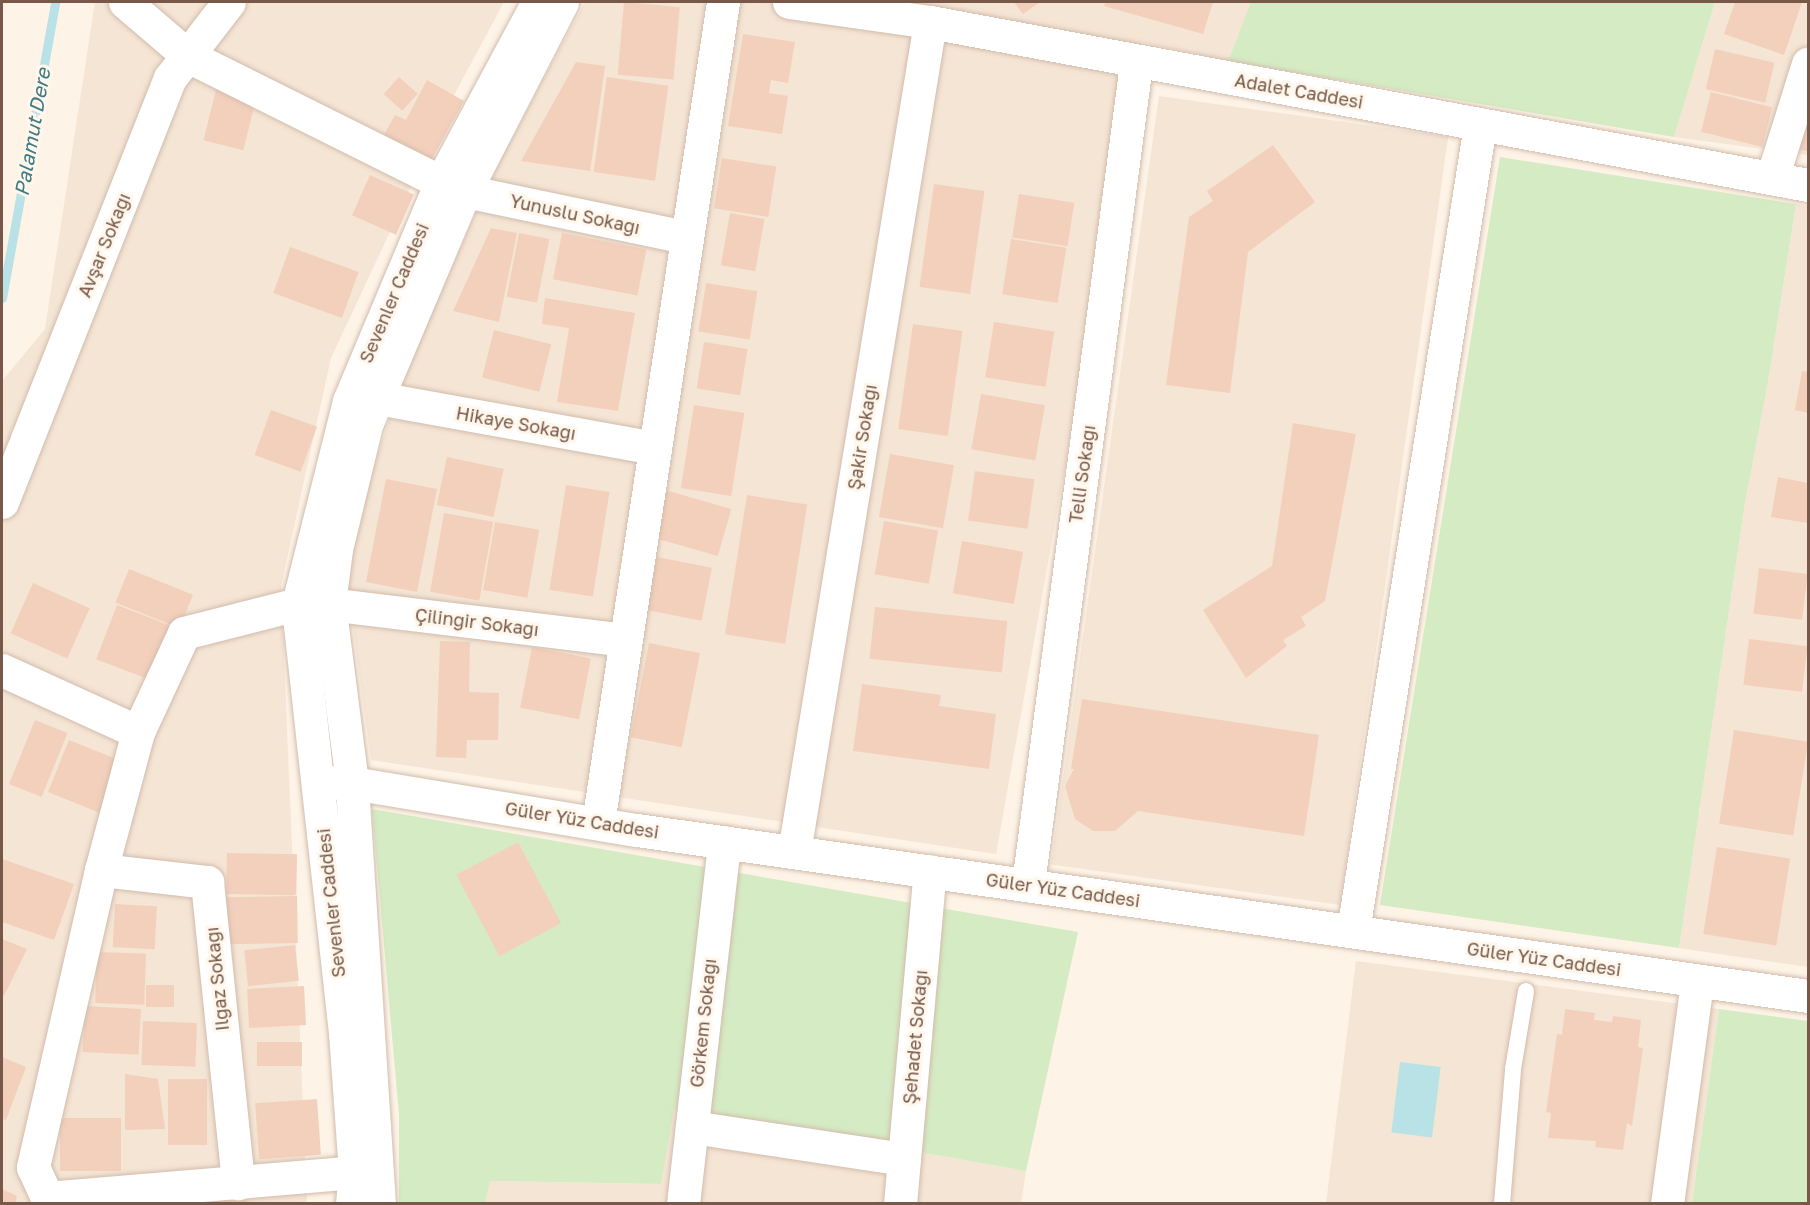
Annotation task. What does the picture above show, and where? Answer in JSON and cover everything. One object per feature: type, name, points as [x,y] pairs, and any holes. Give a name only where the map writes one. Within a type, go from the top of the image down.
[{"type":"street","name":"Yunuslu Sokağı","points":[[125,2],[188,56],[453,187],[686,237]]},
{"type":"street","name":"Avşar Sokağı","points":[[2,502],[170,78],[229,2]]},
{"type":"street","name":"Sevenler Caddesi","points":[[353,1188],[318,782],[314,604],[349,401],[453,187],[538,2]]},
{"type":"street","name":"Sevenler Caddesi","points":[[379,1203],[352,783],[314,604],[336,549],[366,425],[453,187],[562,2]]},
{"type":"street","points":[[598,823],[723,2]]},
{"type":"street","name":"Adalet Caddesi","points":[[789,2],[853,6],[1136,64],[1480,124],[1809,185]]},
{"type":"street","name":"Şakir Sokağı","points":[[794,852],[930,22]]},
{"type":"street","name":"Telli Sokağı","points":[[1028,884],[1136,64]]},
{"type":"street","points":[[1772,178],[1809,64]]},
{"type":"street","points":[[1353,931],[1480,124]]},
{"type":"street","name":"Hikaye Sokağı","points":[[377,398],[654,448]]},
{"type":"street","points":[[314,604],[184,633],[138,732],[101,870],[33,1167],[49,1201],[238,1183],[353,1188]]},
{"type":"street","name":"Çilingir Sokağı","points":[[314,604],[625,640]]},
{"type":"street","points":[[2,670],[138,732]]},
{"type":"street","name":"Güler Yüz Caddesi","points":[[318,782],[352,783],[724,842],[1697,981],[1808,991]]},
{"type":"street","name":"Görkem Sokağı","points":[[683,1203],[724,842]]},
{"type":"street","name":"Ilgaz Sokağı","points":[[101,870],[207,882],[238,1183]]},
{"type":"street","name":"Şehadet Sokağı","points":[[900,1203],[930,871]]},
{"type":"street","points":[[1667,1203],[1697,981]]},
{"type":"street","points":[[692,1126],[904,1159]]},
{"type":"lane","points":[[1502,1203],[1513,1069],[1526,991]]},
{"type":"shaded area","points":[[95,2],[504,2],[454,95],[331,358],[281,586],[307,1203],[2,1203],[2,381],[45,329]]},
{"type":"shaded area","points":[[585,2],[1251,2],[1228,61],[1141,42],[996,854],[371,760],[343,556],[411,357],[498,164]]},
{"type":"shaded area","points":[[1715,2],[1808,2],[1808,155],[1674,137]]},
{"type":"shaded area","points":[[1159,96],[1448,137],[1340,905],[1051,864]]},
{"type":"shaded area","points":[[1796,204],[1808,206],[1808,967],[1679,948],[1745,503],[1768,382]]},
{"type":"shaded area","points":[[1356,961],[1719,1009],[1692,1203],[1326,1204]]},
{"type":"shaded area","points":[[673,1109],[1026,1171],[1021,1203],[485,1204],[489,1181],[660,1184]]},
{"type":"green space","points":[[1251,2],[1715,2],[1674,137],[1228,61]]},
{"type":"green space","points":[[1500,157],[1796,204],[1768,382],[1745,503],[1679,948],[1380,905]]},
{"type":"green space","points":[[372,809],[1078,932],[1026,1171],[674,1109],[661,1184],[490,1181],[485,1203],[399,1203],[399,1115]]},
{"type":"green space","points":[[1719,1009],[1808,1021],[1808,1203],[1692,1203]]},
{"type":"water","points":[[1400,1062],[1441,1067],[1432,1137],[1391,1132]]},
{"type":"building","points":[[624,2],[680,7],[673,80],[618,75]]},
{"type":"building","points":[[1014,2],[1040,2],[1023,14]]},
{"type":"building","points":[[1106,2],[1213,2],[1203,34],[1104,6]]},
{"type":"building","points":[[1735,2],[1802,2],[1784,55],[1724,34]]},
{"type":"building","points":[[743,34],[795,42],[788,83],[771,80],[769,93],[788,96],[782,134],[728,126]]},
{"type":"building","points":[[1715,49],[1774,63],[1765,103],[1706,89]]},
{"type":"building","points":[[576,62],[605,66],[590,171],[521,161]]},
{"type":"building","points":[[399,77],[418,94],[402,111],[384,94]]},
{"type":"building","points":[[607,77],[668,86],[655,181],[594,172]]},
{"type":"building","points":[[427,80],[464,101],[428,166],[381,140],[395,115],[406,120]]},
{"type":"building","points":[[218,82],[258,92],[243,150],[203,140]]},
{"type":"building","points":[[1711,92],[1772,107],[1762,147],[1701,132]]},
{"type":"building","points":[[1804,112],[1808,112],[1808,151],[1798,150]]},
{"type":"building","points":[[1273,145],[1315,202],[1248,252],[1230,393],[1166,385],[1189,217],[1213,201],[1207,191]]},
{"type":"building","points":[[722,158],[776,167],[768,217],[714,208]]},
{"type":"building","points":[[370,175],[414,195],[396,235],[352,215]]},
{"type":"building","points":[[934,184],[985,191],[970,294],[920,287]]},
{"type":"building","points":[[1019,194],[1074,203],[1067,246],[1012,237]]},
{"type":"building","points":[[730,213],[764,219],[755,271],[721,265]]},
{"type":"building","points":[[491,228],[517,233],[499,322],[453,311]]},
{"type":"building","points":[[519,233],[549,239],[537,303],[507,297]]},
{"type":"building","points":[[562,233],[646,249],[637,296],[553,279]]},
{"type":"building","points":[[1011,239],[1066,248],[1058,303],[1002,294]]},
{"type":"building","points":[[290,247],[359,272],[342,318],[273,293]]},
{"type":"building","points":[[706,283],[757,291],[750,340],[698,331]]},
{"type":"building","points":[[545,298],[635,313],[618,411],[557,402],[569,328],[542,324]]},
{"type":"building","points":[[994,322],[1054,332],[1045,387],[985,377]]},
{"type":"building","points":[[913,324],[963,331],[948,436],[898,429]]},
{"type":"building","points":[[494,330],[551,344],[539,392],[482,378]]},
{"type":"building","points":[[704,342],[747,349],[740,395],[697,388]]},
{"type":"building","points":[[1802,371],[1808,372],[1808,413],[1795,410]]},
{"type":"building","points":[[981,394],[1045,405],[1035,460],[971,449]]},
{"type":"building","points":[[694,405],[744,413],[731,496],[681,488]]},
{"type":"building","points":[[271,410],[317,427],[301,472],[255,455]]},
{"type":"building","points":[[1293,423],[1356,434],[1325,601],[1301,617],[1306,626],[1283,640],[1287,646],[1246,678],[1203,610],[1272,566]]},
{"type":"building","points":[[890,454],[954,465],[943,528],[879,517]]},
{"type":"building","points":[[447,457],[504,469],[494,517],[437,505]]},
{"type":"building","points":[[975,471],[1034,479],[1027,529],[968,521]]},
{"type":"building","points":[[1778,477],[1808,483],[1808,523],[1771,517]]},
{"type":"building","points":[[386,479],[437,489],[417,592],[366,582]]},
{"type":"building","points":[[566,485],[609,492],[593,597],[549,590]]},
{"type":"building","points":[[665,490],[731,509],[718,556],[651,537]]},
{"type":"building","points":[[747,495],[807,505],[785,644],[725,634]]},
{"type":"building","points":[[444,513],[493,522],[479,600],[430,592]]},
{"type":"building","points":[[884,521],[938,531],[929,584],[875,574]]},
{"type":"building","points":[[495,522],[539,530],[527,598],[483,590]]},
{"type":"building","points":[[962,541],[1023,552],[1014,604],[953,593]]},
{"type":"building","points":[[652,556],[712,568],[702,621],[642,609]]},
{"type":"building","points":[[1759,568],[1808,574],[1802,620],[1753,614]]},
{"type":"building","points":[[129,569],[193,595],[179,628],[116,602]]},
{"type":"building","points":[[33,583],[90,608],[67,658],[11,633]]},
{"type":"building","points":[[117,605],[172,626],[151,680],[96,659]]},
{"type":"building","points":[[875,607],[1007,621],[1002,673],[870,659]]},
{"type":"building","points":[[1749,639],[1808,646],[1802,692],[1743,685]]},
{"type":"building","points":[[440,641],[470,642],[469,692],[499,693],[498,740],[467,740],[466,758],[436,757]]},
{"type":"building","points":[[649,643],[700,653],[682,747],[631,737]]},
{"type":"building","points":[[532,647],[591,658],[579,719],[520,708]]},
{"type":"building","points":[[862,684],[941,695],[939,706],[996,714],[989,769],[853,751]]},
{"type":"building","points":[[1082,699],[1319,735],[1304,836],[1138,811],[1115,831],[1093,831],[1075,819],[1065,786],[1074,769],[1071,769]]},
{"type":"building","points":[[35,720],[67,733],[42,797],[9,784]]},
{"type":"building","points":[[1734,730],[1808,742],[1793,836],[1719,824]]},
{"type":"building","points":[[69,740],[120,761],[99,813],[48,792]]},
{"type":"building","points":[[518,842],[561,923],[499,956],[456,875]]},
{"type":"building","points":[[1717,847],[1790,859],[1776,945],[1703,934]]},
{"type":"building","points":[[227,853],[297,854],[296,895],[226,894]]},
{"type":"building","points":[[2,859],[74,884],[54,940],[2,922]]},
{"type":"building","points":[[297,896],[298,943],[224,944],[223,897]]},
{"type":"building","points":[[115,904],[157,906],[155,949],[113,947]]},
{"type":"building","points":[[2,939],[27,949],[4,996],[2,995]]},
{"type":"building","points":[[295,945],[299,981],[248,986],[244,950]]},
{"type":"building","points":[[97,952],[146,954],[144,1005],[95,1003]]},
{"type":"building","points":[[146,985],[174,985],[174,1007],[146,1007]]},
{"type":"building","points":[[304,986],[306,1025],[249,1028],[247,989]]},
{"type":"building","points":[[85,1006],[141,1009],[139,1055],[83,1052]]},
{"type":"building","points":[[1565,1009],[1595,1013],[1594,1020],[1612,1022],[1613,1016],[1641,1020],[1638,1047],[1643,1048],[1632,1126],[1627,1123],[1623,1150],[1595,1147],[1596,1141],[1548,1138],[1551,1113],[1546,1112],[1557,1034],[1562,1035]]},
{"type":"building","points":[[143,1021],[197,1023],[195,1067],[141,1065]]},
{"type":"building","points":[[257,1042],[302,1042],[302,1066],[257,1066]]},
{"type":"building","points":[[2,1057],[26,1067],[6,1120],[2,1119]]},
{"type":"building","points":[[125,1074],[158,1079],[165,1129],[125,1130]]},
{"type":"building","points":[[168,1079],[207,1079],[207,1145],[168,1145]]},
{"type":"building","points":[[317,1099],[321,1155],[259,1159],[255,1103]]},
{"type":"building","points":[[60,1118],[121,1118],[121,1171],[60,1171]]},
{"type":"building","points":[[2,1189],[17,1196],[15,1204],[2,1204]]},
{"type":"building","points":[[247,1197],[247,1204],[196,1204],[196,1198]]},
{"type":"waterway","name":"Palamut Dere","points":[[2,298],[55,2]]}]
